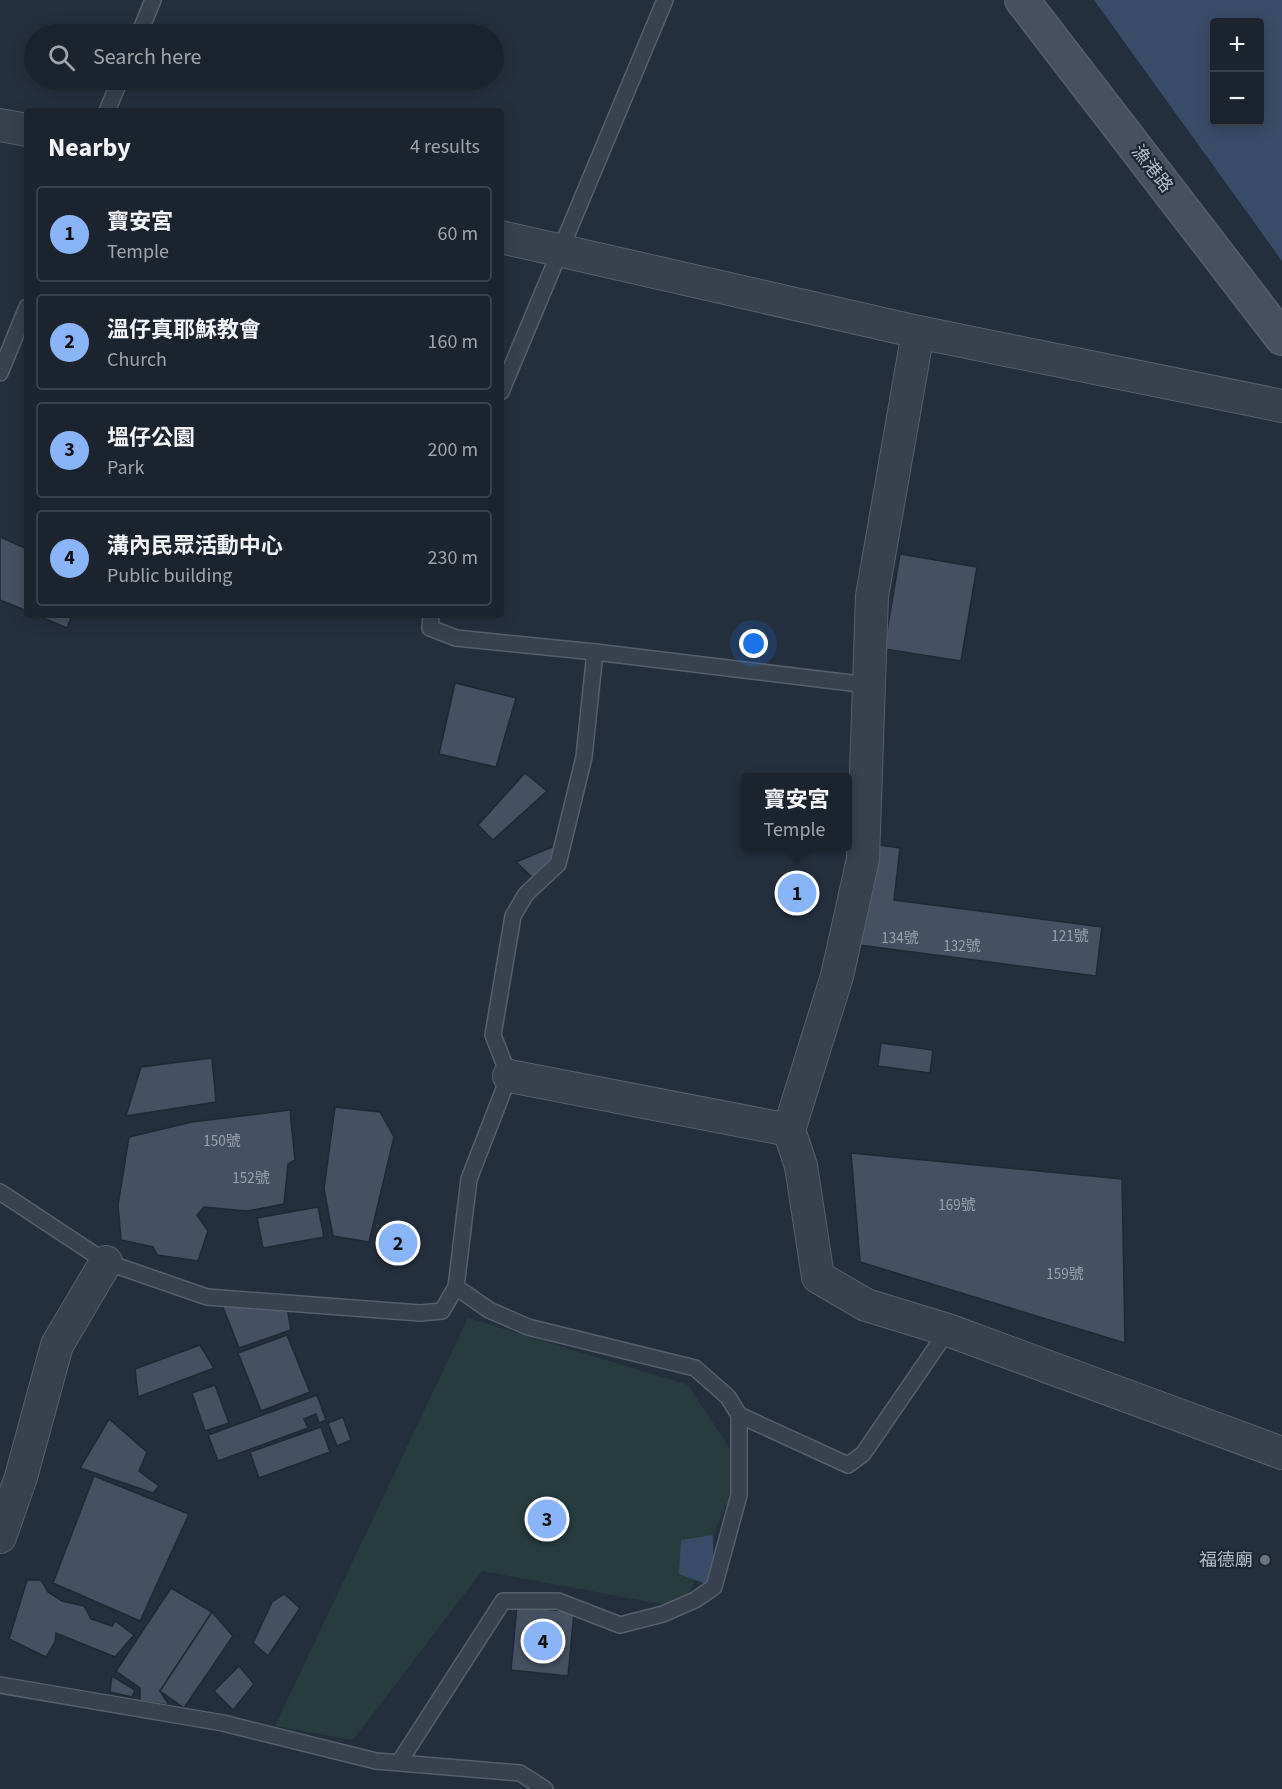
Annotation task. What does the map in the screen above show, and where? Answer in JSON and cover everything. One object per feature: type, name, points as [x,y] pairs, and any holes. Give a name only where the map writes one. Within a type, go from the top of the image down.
[{"type":"street","name":"漁港路","points":[[1022,0],[1282,338]]},
{"type":"street","points":[[0,125],[24,129]]},
{"type":"street","points":[[504,238],[918,332],[1282,406]]},
{"type":"street","points":[[918,332],[872,596],[863,859],[837,976],[789,1130],[801,1166],[818,1277],[866,1305],[948,1330],[1282,1453]]},
{"type":"street","points":[[509,1076],[789,1130]]},
{"type":"street","points":[[0,1537],[21,1477],[57,1346],[105,1262]]},
{"type":"lane","points":[[143,24],[153,0]]},
{"type":"lane","points":[[504,385],[665,0]]},
{"type":"lane","points":[[108,108],[116,90]]},
{"type":"lane","points":[[0,373],[24,314]]},
{"type":"lane","points":[[430,618],[430,628],[456,638],[595,652],[868,685]]},
{"type":"lane","points":[[0,1192],[105,1262],[207,1297],[420,1313],[442,1311],[456,1287],[469,1179],[509,1076],[493,1035],[513,916],[526,894],[558,864],[584,757],[595,652]]},
{"type":"lane","points":[[400,1761],[503,1601],[558,1601],[620,1624],[663,1614],[695,1600],[714,1587],[739,1495],[738,1415],[729,1397],[695,1368],[528,1327],[489,1310],[456,1287]]},
{"type":"lane","points":[[738,1415],[848,1465],[863,1454],[948,1330]]},
{"type":"lane","points":[[0,1685],[223,1723],[376,1761],[400,1761],[520,1773],[545,1789]]},
{"type":"green space","points":[[468,1318],[688,1385],[742,1467],[683,1608],[482,1571],[353,1740],[275,1726]]},
{"type":"water","points":[[1094,0],[1282,0],[1282,261]]},
{"type":"water","points":[[713,1535],[714,1587],[679,1574],[681,1540]]},
{"type":"building","points":[[0,537],[24,548],[24,610],[0,600]]},
{"type":"building","points":[[900,554],[977,567],[961,661],[884,649]]},
{"type":"building","points":[[43,618],[71,618],[67,628]]},
{"type":"building","points":[[455,683],[516,698],[496,767],[439,754]]},
{"type":"building","points":[[525,773],[547,791],[493,840],[478,825]]},
{"type":"building","points":[[562,843],[558,864],[533,878],[516,862]]},
{"type":"building","points":[[872,844],[900,848],[894,900],[1102,927],[1096,976],[859,945]]},
{"type":"building","points":[[881,1043],[933,1050],[930,1073],[878,1066]]},
{"type":"building","points":[[212,1058],[216,1102],[126,1116],[141,1067]]},
{"type":"building","points":[[335,1107],[380,1112],[394,1137],[369,1242],[333,1236],[324,1189]]},
{"type":"building","points":[[290,1110],[295,1160],[288,1164],[284,1204],[247,1211],[204,1207],[197,1215],[208,1231],[198,1261],[157,1255],[153,1247],[121,1240],[118,1205],[129,1137],[192,1122]]},
{"type":"building","points":[[851,1153],[1122,1179],[1125,1343],[860,1262]]},
{"type":"building","points":[[318,1207],[324,1237],[263,1248],[257,1218]]},
{"type":"building","points":[[221,1302],[287,1307],[291,1330],[239,1348]]},
{"type":"building","points":[[287,1335],[310,1392],[261,1411],[238,1353]]},
{"type":"building","points":[[200,1345],[214,1368],[138,1397],[135,1369]]},
{"type":"building","points":[[215,1385],[229,1423],[205,1431],[192,1393]]},
{"type":"building","points":[[317,1395],[326,1420],[319,1423],[316,1414],[304,1419],[308,1428],[218,1461],[208,1435]]},
{"type":"building","points":[[343,1417],[351,1440],[337,1446],[328,1423]]},
{"type":"building","points":[[109,1419],[147,1452],[139,1471],[159,1486],[153,1493],[80,1468]]},
{"type":"building","points":[[321,1427],[330,1452],[259,1478],[250,1452]]},
{"type":"building","points":[[94,1476],[189,1514],[140,1621],[53,1583]]},
{"type":"building","points":[[27,1580],[41,1580],[48,1592],[62,1601],[84,1606],[91,1619],[112,1626],[115,1621],[134,1635],[115,1657],[56,1633],[55,1642],[46,1657],[9,1639]]},
{"type":"building","points":[[171,1588],[212,1612],[160,1691],[169,1705],[140,1701],[140,1688],[116,1671]]},
{"type":"building","points":[[284,1594],[300,1608],[268,1656],[253,1643],[272,1602]]},
{"type":"building","points":[[517,1606],[574,1612],[568,1676],[511,1670]]},
{"type":"building","points":[[212,1612],[233,1636],[184,1708],[160,1691]]},
{"type":"building","points":[[239,1666],[254,1684],[233,1710],[214,1691]]},
{"type":"building","points":[[112,1676],[135,1690],[132,1697],[110,1692]]},
{"type":"place","name":"寶安宮","points":[[797,893]]},
{"type":"place","name":"溫仔真耶穌教會","points":[[398,1243]]},
{"type":"place","name":"塭仔公園","points":[[547,1519]]},
{"type":"place","name":"福德廟","points":[[1265,1560]]},
{"type":"place","name":"溝內民眾活動中心","points":[[543,1641]]}]
